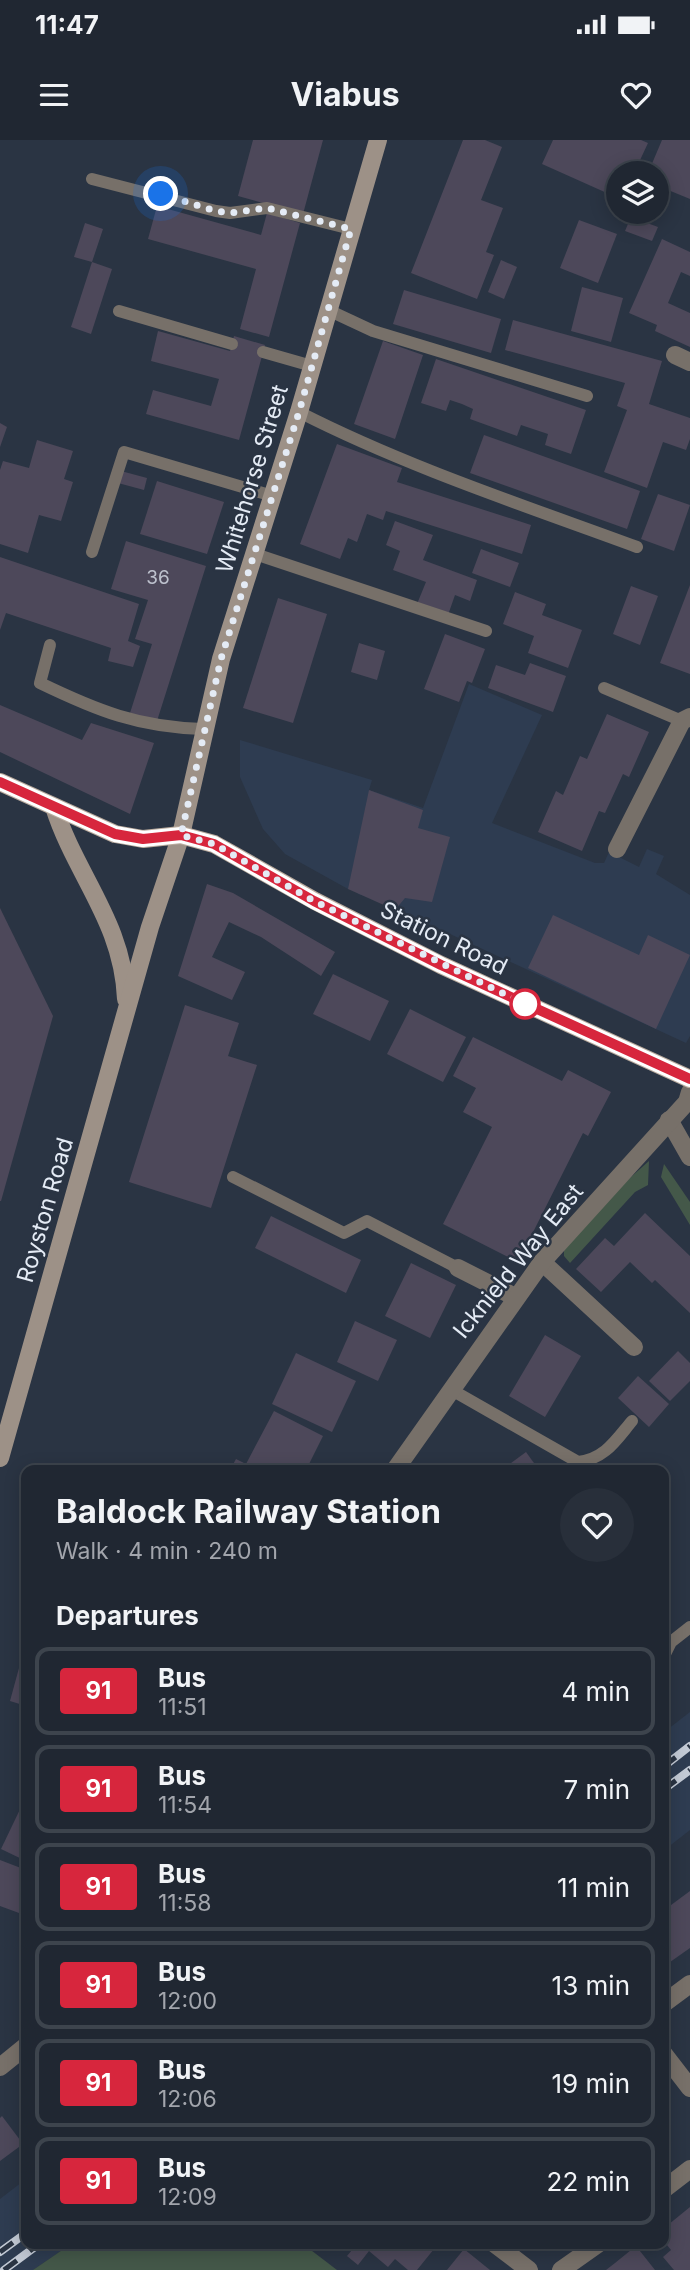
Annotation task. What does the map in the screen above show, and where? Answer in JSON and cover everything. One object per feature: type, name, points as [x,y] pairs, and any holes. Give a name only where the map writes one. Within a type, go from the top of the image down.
[{"type":"main road","name":"Whitehorse Street","points":[[181,835],[221,659],[299,412],[378,140]]},
{"type":"main road","points":[[0,782],[115,834],[143,839],[181,835]]},
{"type":"main road","name":"Royston Road","points":[[54,807],[63,836],[110,924],[125,971],[127,1017]]},
{"type":"main road","name":"Royston Road","points":[[0,1458],[127,1017],[150,927],[181,835]]},
{"type":"main road","name":"Station Road","points":[[181,835],[214,844],[314,901],[441,965],[690,1079]]},
{"type":"street","points":[[617,849],[686,719]]},
{"type":"street","name":"Icknield Way East","points":[[398,1465],[514,1297],[542,1262],[687,1102],[690,1092]]},
{"type":"street","points":[[669,1120],[690,1157]]},
{"type":"street","points":[[542,1262],[634,1347]]},
{"type":"street","points":[[458,1268],[514,1297]]},
{"type":"street","points":[[669,2000],[690,1984]]},
{"type":"street","points":[[0,2067],[21,2050]]},
{"type":"street","points":[[669,2061],[690,2088]]},
{"type":"street","points":[[669,2185],[690,2169]]},
{"type":"street","points":[[502,2249],[529,2270]]},
{"type":"street","points":[[561,2270],[591,2249]]},
{"type":"lane","points":[[92,178],[216,211],[230,213],[267,208],[351,229]]},
{"type":"lane","points":[[328,310],[373,331],[587,396]]},
{"type":"lane","points":[[119,311],[232,344]]},
{"type":"lane","points":[[263,352],[312,366]]},
{"type":"lane","points":[[299,412],[353,439],[426,469],[637,547]]},
{"type":"lane","points":[[92,552],[124,452],[273,496]]},
{"type":"lane","points":[[255,554],[486,631]]},
{"type":"lane","points":[[50,645],[40,683],[98,711],[163,727],[203,729]]},
{"type":"lane","points":[[604,688],[686,719]]},
{"type":"lane","points":[[233,1177],[344,1233],[367,1221],[458,1268]]},
{"type":"lane","points":[[450,1389],[578,1462],[591,1461],[605,1453],[632,1421]]},
{"type":"lane","points":[[669,1646],[690,1627]]},
{"type":"shaded area","points":[[469,684],[542,715],[492,823],[595,863],[604,863],[609,852],[639,867],[647,849],[664,856],[656,874],[690,895],[690,1036],[686,1043],[396,909],[385,907],[384,902],[348,889],[285,854],[263,829],[240,777],[240,740],[372,780],[369,790],[423,808]]},
{"type":"shaded area","points":[[690,1712],[690,1830],[669,1846],[669,1728]]},
{"type":"shaded area","points":[[21,2183],[21,2249],[64,2249],[33,2270],[0,2270],[0,2199]]},
{"type":"green space","points":[[649,1161],[648,1185],[635,1192],[570,1263],[564,1256],[564,1247],[606,1199]]},
{"type":"green space","points":[[664,1164],[690,1202],[690,1225],[661,1177]]},
{"type":"green space","points":[[64,2249],[310,2249],[337,2270],[33,2270]]},
{"type":"building","points":[[253,140],[323,140],[303,214],[238,196]]},
{"type":"building","points":[[463,140],[485,140],[502,147],[481,200],[503,208],[486,252],[494,255],[477,299],[411,273]]},
{"type":"building","points":[[553,140],[641,140],[648,143],[640,161],[606,161],[606,193],[542,164]]},
{"type":"building","points":[[662,140],[690,140],[690,199],[669,190],[669,161],[653,161]]},
{"type":"building","points":[[157,206],[261,235],[267,213],[300,223],[269,337],[240,329],[256,269],[148,239]]},
{"type":"building","points":[[579,220],[617,234],[598,283],[560,268]]},
{"type":"building","points":[[85,223],[103,229],[92,262],[74,257]]},
{"type":"building","points":[[628,224],[650,224],[658,227],[652,241],[625,231]]},
{"type":"building","points":[[662,239],[690,252],[690,276],[681,272],[668,303],[690,313],[690,347],[655,331],[657,325],[629,313]]},
{"type":"building","points":[[501,260],[517,267],[504,299],[488,292]]},
{"type":"building","points":[[92,262],[112,269],[91,334],[71,327]]},
{"type":"building","points":[[582,287],[623,298],[611,342],[571,331]]},
{"type":"building","points":[[404,290],[501,319],[491,353],[393,324]]},
{"type":"building","points":[[513,320],[662,361],[649,404],[690,418],[690,439],[686,450],[663,442],[647,488],[604,472],[627,410],[617,406],[625,383],[505,350]]},
{"type":"building","points":[[158,331],[230,351],[234,336],[265,345],[239,440],[146,414],[153,390],[211,406],[219,379],[151,361]]},
{"type":"building","points":[[383,341],[423,355],[395,439],[354,424]]},
{"type":"building","points":[[436,359],[586,410],[571,454],[545,445],[548,434],[521,425],[517,436],[470,419],[473,409],[462,404],[450,400],[446,411],[421,403]]},
{"type":"building","points":[[0,423],[7,427],[0,447]]},
{"type":"building","points":[[484,435],[640,491],[627,529],[470,473]]},
{"type":"building","points":[[37,440],[73,451],[64,479],[73,482],[61,521],[39,515],[28,553],[0,544],[0,470],[3,461],[29,468]]},
{"type":"building","points":[[337,444],[402,468],[397,482],[531,525],[522,554],[386,511],[383,520],[367,514],[357,542],[348,538],[340,559],[300,544]]},
{"type":"building","points":[[121,471],[147,478],[144,490],[118,483]]},
{"type":"building","points":[[157,481],[224,502],[207,554],[140,534]]},
{"type":"building","points":[[658,494],[690,505],[674,551],[641,539]]},
{"type":"building","points":[[395,521],[433,535],[423,560],[477,580],[470,601],[455,595],[448,615],[417,604],[426,582],[393,570],[400,551],[386,545]]},
{"type":"building","points":[[126,541],[206,566],[157,721],[130,713],[152,644],[135,639],[148,600],[111,589]]},
{"type":"building","points":[[481,549],[519,563],[510,587],[472,573]]},
{"type":"building","points":[[0,557],[139,604],[128,641],[140,646],[133,667],[108,661],[111,648],[6,613],[0,630]]},
{"type":"building","points":[[690,585],[690,674],[660,663]]},
{"type":"building","points":[[631,586],[658,596],[640,645],[613,634]]},
{"type":"building","points":[[515,592],[546,604],[542,615],[582,630],[568,668],[528,653],[534,636],[503,624]]},
{"type":"building","points":[[278,598],[327,614],[293,723],[243,708]]},
{"type":"building","points":[[445,634],[485,649],[472,683],[467,681],[459,702],[424,689]]},
{"type":"building","points":[[359,643],[385,651],[377,680],[351,672]]},
{"type":"building","points":[[530,663],[566,676],[553,712],[488,688],[496,665],[525,675]]},
{"type":"building","points":[[0,705],[82,740],[91,723],[154,743],[130,814],[0,752]]},
{"type":"building","points":[[607,714],[649,732],[629,777],[623,774],[605,813],[599,811],[582,851],[538,832],[556,791],[563,795],[580,756],[587,759]]},
{"type":"building","points":[[369,790],[423,810],[418,828],[450,837],[432,902],[405,898],[395,910],[348,889]]},
{"type":"building","points":[[207,884],[233,893],[335,952],[321,976],[261,937],[229,922],[212,957],[245,972],[232,1000],[178,976]]},
{"type":"building","points":[[0,908],[53,1016],[1,1201],[0,1201]]},
{"type":"building","points":[[553,915],[639,955],[648,935],[690,955],[656,1029],[528,968]]},
{"type":"building","points":[[333,974],[389,1001],[370,1041],[313,1014]]},
{"type":"building","points":[[185,1005],[239,1023],[228,1056],[257,1065],[211,1208],[129,1182]]},
{"type":"building","points":[[410,1009],[466,1037],[443,1082],[387,1054]]},
{"type":"building","points":[[473,1037],[562,1081],[568,1070],[611,1092],[588,1136],[583,1133],[518,1262],[443,1224],[492,1127],[463,1112],[476,1088],[453,1076]]},
{"type":"building","points":[[645,1213],[690,1256],[690,1313],[655,1280],[652,1283],[630,1262],[601,1292],[576,1269],[605,1238],[614,1246]]},
{"type":"building","points":[[271,1216],[361,1260],[346,1293],[255,1248]]},
{"type":"building","points":[[411,1263],[456,1285],[430,1338],[385,1316]]},
{"type":"building","points":[[355,1321],[397,1340],[378,1381],[337,1362]]},
{"type":"building","points":[[545,1335],[581,1356],[545,1417],[509,1396]]},
{"type":"building","points":[[678,1351],[690,1363],[690,1381],[670,1401],[649,1381]]},
{"type":"building","points":[[296,1353],[356,1381],[332,1432],[272,1404]]},
{"type":"building","points":[[638,1376],[669,1404],[649,1427],[618,1398]]},
{"type":"building","points":[[274,1411],[323,1436],[308,1465],[233,1465],[236,1459],[246,1464]]},
{"type":"building","points":[[526,1452],[535,1465],[508,1465]]},
{"type":"building","points":[[19,1668],[21,1669],[21,1704],[10,1701]]},
{"type":"building","points":[[21,1807],[21,1859],[1,1849]]},
{"type":"building","points":[[0,1860],[21,1868],[21,1907],[19,1913],[0,1906]]},
{"type":"building","points":[[690,1891],[690,1948],[669,1963],[669,1907]]},
{"type":"building","points":[[2,2116],[21,2141],[21,2145],[0,2161]]},
{"type":"building","points":[[690,2207],[690,2270],[674,2270],[663,2257],[671,2250],[669,2224]]},
{"type":"building","points":[[353,2249],[434,2249],[417,2270],[408,2270],[395,2259],[388,2267],[369,2251],[358,2265],[347,2256]]},
{"type":"building","points":[[464,2249],[485,2266],[490,2270],[447,2270]]},
{"type":"building","points":[[632,2249],[638,2249],[655,2270],[606,2270]]},
{"type":"railway","points":[[669,1762],[690,1746]]},
{"type":"railway","points":[[669,1786],[690,1770]]},
{"type":"railway","points":[[0,2252],[21,2237]]},
{"type":"railway","points":[[4,2270],[32,2249]]},
{"type":"bus line","name":"91","points":[[0,782],[115,834],[143,839],[181,835],[214,844],[314,901],[441,965],[690,1079]]},
{"type":"route","points":[[161,194],[216,211],[230,213],[267,208],[351,229],[299,412],[221,659],[181,835],[214,844],[314,901],[533,1008],[525,1004]]}]
